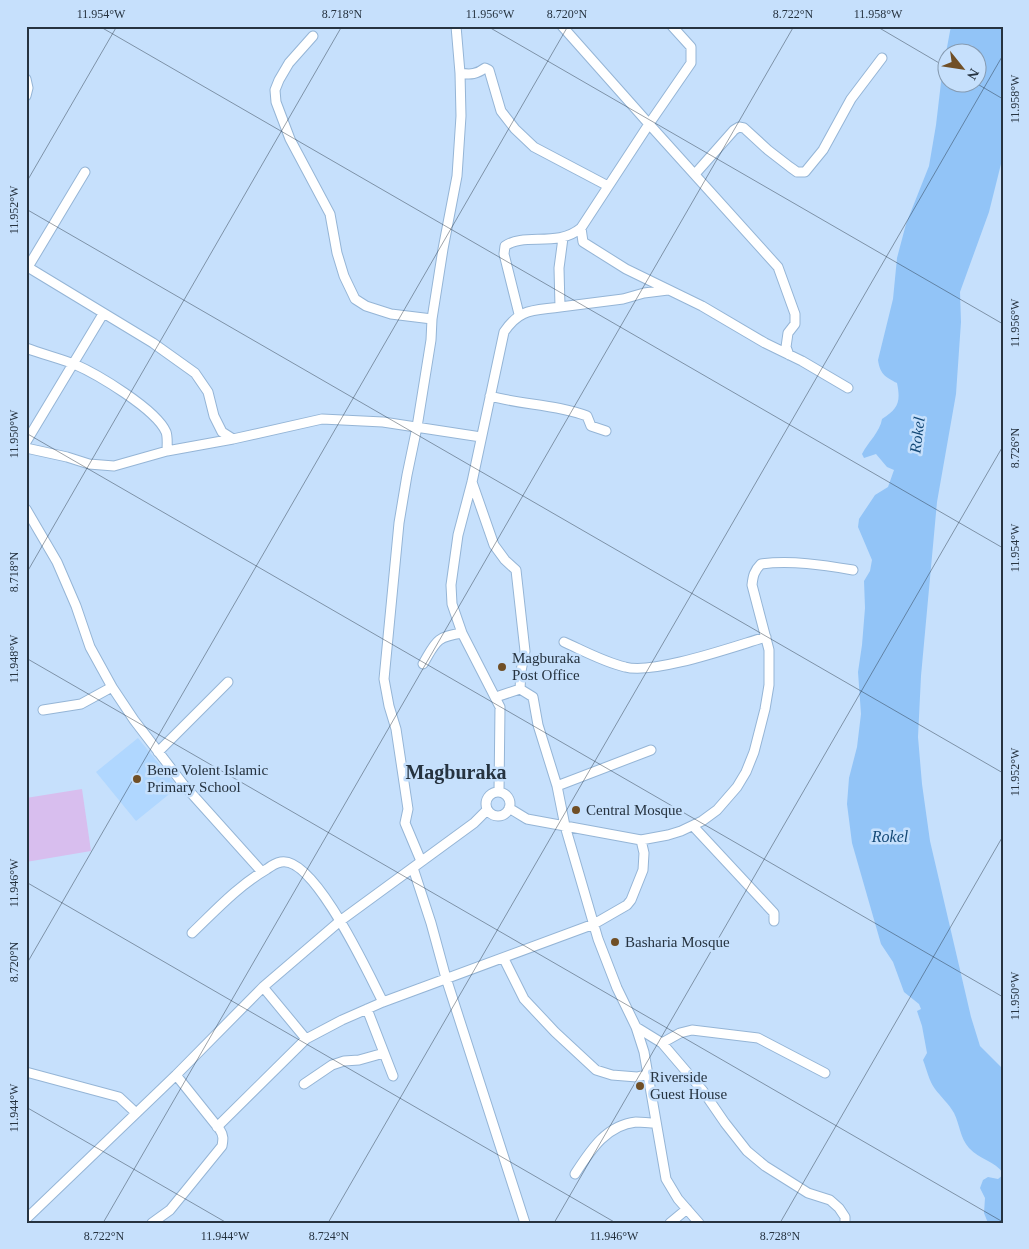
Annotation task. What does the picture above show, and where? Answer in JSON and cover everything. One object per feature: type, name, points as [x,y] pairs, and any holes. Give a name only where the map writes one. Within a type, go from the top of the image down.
[{"type":"street","points":[[421,861],[405,823],[408,809],[396,729],[384,679],[399,523],[417,427],[431,340],[432,319],[457,176],[461,116],[456,26]]},
{"type":"street","points":[[562,26],[778,267],[795,314],[795,324],[788,333],[786,347],[789,355]]},
{"type":"street","points":[[519,314],[504,254],[505,246],[514,242],[563,238],[573,235],[581,228],[691,63],[691,46],[672,26]]},
{"type":"street","points":[[314,36],[301,48],[279,80],[275,90],[276,102],[294,146],[330,214],[337,253],[344,276],[355,298],[366,306],[391,314],[432,319]]},
{"type":"street","points":[[695,174],[734,130],[739,127],[744,128],[768,150],[797,172],[805,172],[823,150],[851,99],[882,58]]},
{"type":"street","points":[[460,73],[470,75],[478,73],[485,68],[489,70],[501,111],[515,129],[534,146],[608,186]]},
{"type":"street","points":[[26,79],[28,88],[26,96]]},
{"type":"street","points":[[85,172],[27,267],[153,343],[195,373],[208,392],[214,416],[222,432],[233,439]]},
{"type":"street","points":[[581,228],[583,242],[626,269],[702,306],[764,343],[848,388]]},
{"type":"street","points":[[560,307],[559,268],[563,238]]},
{"type":"street","points":[[499,792],[500,707],[462,633],[452,604],[451,585],[458,535],[472,482],[504,332],[519,314],[623,299],[644,293],[670,290]]},
{"type":"street","points":[[26,442],[103,314]]},
{"type":"street","points":[[26,348],[74,364],[102,379],[132,399],[152,414],[166,433],[167,451]]},
{"type":"street","points":[[490,396],[524,404],[570,410],[587,416],[592,426],[606,431]]},
{"type":"street","points":[[26,448],[89,464],[114,466],[167,451],[233,439],[322,419],[383,422],[481,437]]},
{"type":"street","points":[[472,482],[494,545],[505,560],[516,570],[525,651],[520,671],[520,689]]},
{"type":"street","points":[[26,509],[57,562],[76,606],[90,647],[112,687],[158,752],[262,872]]},
{"type":"street","points":[[509,808],[527,819],[641,840],[675,833],[693,826],[717,810],[737,787],[746,772],[764,717],[769,685],[769,650],[752,585],[753,575],[761,564],[774,562],[827,565],[853,570]]},
{"type":"street","points":[[423,664],[436,641],[442,637],[462,633]]},
{"type":"street","points":[[564,642],[626,668],[652,667],[693,658],[766,637]]},
{"type":"street","points":[[158,752],[228,682]]},
{"type":"street","points":[[43,710],[81,704],[112,687]]},
{"type":"street","points":[[496,697],[520,689]]},
{"type":"street","points":[[520,689],[532,697],[538,725],[557,786],[565,826],[598,939],[617,988],[636,1027],[649,1074],[666,1179],[678,1199],[699,1223]]},
{"type":"street","points":[[557,786],[651,750]]},
{"type":"street","points":[[499,792],[508,798],[509,808],[507,812],[500,816],[492,815],[487,810],[487,799],[491,794],[499,792]]},
{"type":"street","points":[[26,1218],[67,1181],[135,1112],[176,1075],[263,987],[340,921],[474,823],[487,810]]},
{"type":"street","points":[[693,826],[774,913],[774,921]]},
{"type":"street","points":[[217,1127],[306,1039],[342,1020],[383,1002],[446,978],[504,959],[594,924],[627,905],[631,900],[643,870],[644,853],[641,840]]},
{"type":"street","points":[[192,933],[236,890],[280,862],[291,862],[306,872],[332,906],[383,1002]]},
{"type":"street","points":[[412,868],[525,1223]]},
{"type":"street","points":[[504,959],[524,999],[554,1032],[596,1070],[612,1075],[638,1077],[649,1074]]},
{"type":"street","points":[[263,987],[306,1039]]},
{"type":"street","points":[[367,1009],[393,1076]]},
{"type":"street","points":[[636,1027],[662,1043],[702,1091],[747,1151],[765,1166],[808,1193],[830,1200],[845,1217],[845,1223]]},
{"type":"street","points":[[662,1043],[680,1033],[692,1030],[758,1038],[774,1043]]},
{"type":"street","points":[[758,1038],[825,1073]]},
{"type":"street","points":[[304,1084],[332,1065],[384,1053]]},
{"type":"street","points":[[26,1072],[119,1097],[135,1112]]},
{"type":"street","points":[[152,1223],[170,1210],[222,1146],[223,1134],[176,1075]]},
{"type":"street","points":[[575,1174],[590,1151],[605,1134],[618,1127],[635,1122],[656,1123]]},
{"type":"street","points":[[670,1223],[687,1209]]},
{"type":"shaded area","name":"Bene Volent Islamic Primary School","points":[[138,738],[178,787],[136,821],[96,772]]},
{"type":"shaded area","points":[[82,789],[91,851],[26,862],[26,798]]},
{"type":"water","name":"Rokel","points":[[951,26],[1003,26],[1003,156],[989,212],[960,292],[961,322],[956,394],[937,502],[921,676],[918,737],[930,841],[971,1017],[980,1046],[1003,1069],[1003,1173],[969,1148],[954,1113],[935,1089],[930,1079],[923,1060],[927,1053],[917,1011],[921,1009],[919,1004],[904,992],[893,962],[881,944],[852,843],[847,804],[849,778],[857,747],[861,714],[858,672],[865,608],[864,581],[870,571],[872,560],[858,527],[859,519],[875,495],[888,487],[894,470],[887,467],[876,454],[864,458],[862,454],[879,428],[882,419],[892,412],[898,400],[897,383],[884,374],[880,369],[878,360],[893,299],[897,258],[906,224],[929,166],[940,92],[986,92],[986,42],[948,42]]},
{"type":"water","points":[[1003,1175],[1003,1223],[988,1223],[984,1213],[985,1198],[980,1188],[983,1180],[988,1177],[998,1179]]},
{"type":"place","name":"Magburaka Post Office","points":[[502,667]]},
{"type":"place","name":"Bene Volent Islamic Primary School","points":[[137,779]]},
{"type":"place","name":"Central Mosque","points":[[576,810]]},
{"type":"place","name":"Basharia Mosque","points":[[615,942]]},
{"type":"place","name":"Riverside Guest House","points":[[640,1086]]},
{"type":"district","name":"Magburaka","points":[[456,772]]}]
